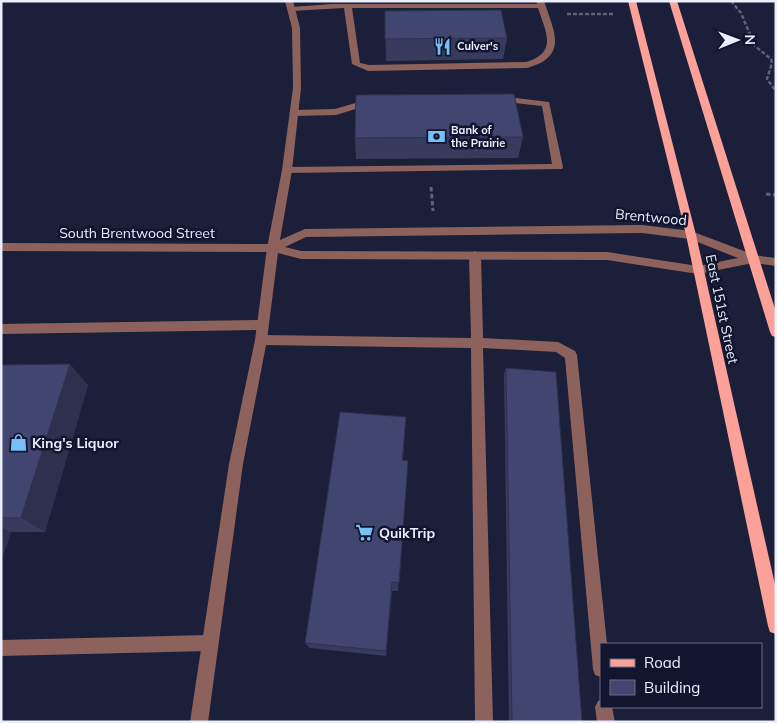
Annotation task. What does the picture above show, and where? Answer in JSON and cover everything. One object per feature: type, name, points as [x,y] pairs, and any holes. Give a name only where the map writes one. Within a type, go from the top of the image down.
[{"type":"main road","name":"East 151st Street","points":[[632,1],[692,235],[776,626]]},
{"type":"main road","points":[[673,1],[776,332]]},
{"type":"street","points":[[199,722],[236,464],[260,340],[273,248],[287,170],[297,88],[296,28],[290,5],[540,4],[551,32],[552,44],[549,55],[540,62],[527,65],[368,68],[356,64],[344,5]]},
{"type":"street","points":[[287,170],[558,167],[546,104],[490,99]]},
{"type":"street","points":[[294,113],[336,112],[375,100],[385,100]]},
{"type":"street","name":"Brentwood","points":[[273,248],[305,233],[601,228],[642,229],[692,235],[753,259]]},
{"type":"street","name":"South Brentwood Street","points":[[1,247],[273,248]]},
{"type":"street","points":[[273,248],[301,254],[606,256],[698,270],[753,259],[776,262]]},
{"type":"street","points":[[475,255],[484,722]]},
{"type":"street","points":[[1,329],[262,326]]},
{"type":"street","points":[[260,340],[477,343],[558,347],[571,355],[600,659]]},
{"type":"street","points":[[1,648],[209,643]]},
{"type":"street","points":[[604,708],[606,722]]},
{"type":"path","points":[[731,1],[741,13],[755,46],[771,59],[772,63],[768,79],[776,90]]},
{"type":"path","points":[[430,179],[433,214]]},
{"type":"path","points":[[766,194],[776,195]]},
{"type":"building","points":[[501,10],[507,38],[385,39],[385,11]]},
{"type":"building","points":[[514,94],[523,137],[355,138],[356,95]]},
{"type":"building","points":[[70,364],[21,518],[1,518],[1,365]]},
{"type":"building","points":[[506,368],[556,372],[582,722],[512,722]]},
{"type":"building","name":"QuikTrip","points":[[340,412],[406,417],[402,460],[408,461],[399,583],[392,582],[386,651],[305,643]]},
{"type":"place","name":"Culver's","points":[[443,46]]},
{"type":"place","name":"Bank of the Prairie","points":[[437,136]]},
{"type":"place","name":"King's Liquor","points":[[18,443]]},
{"type":"place","name":"QuikTrip","points":[[365,533]]}]
